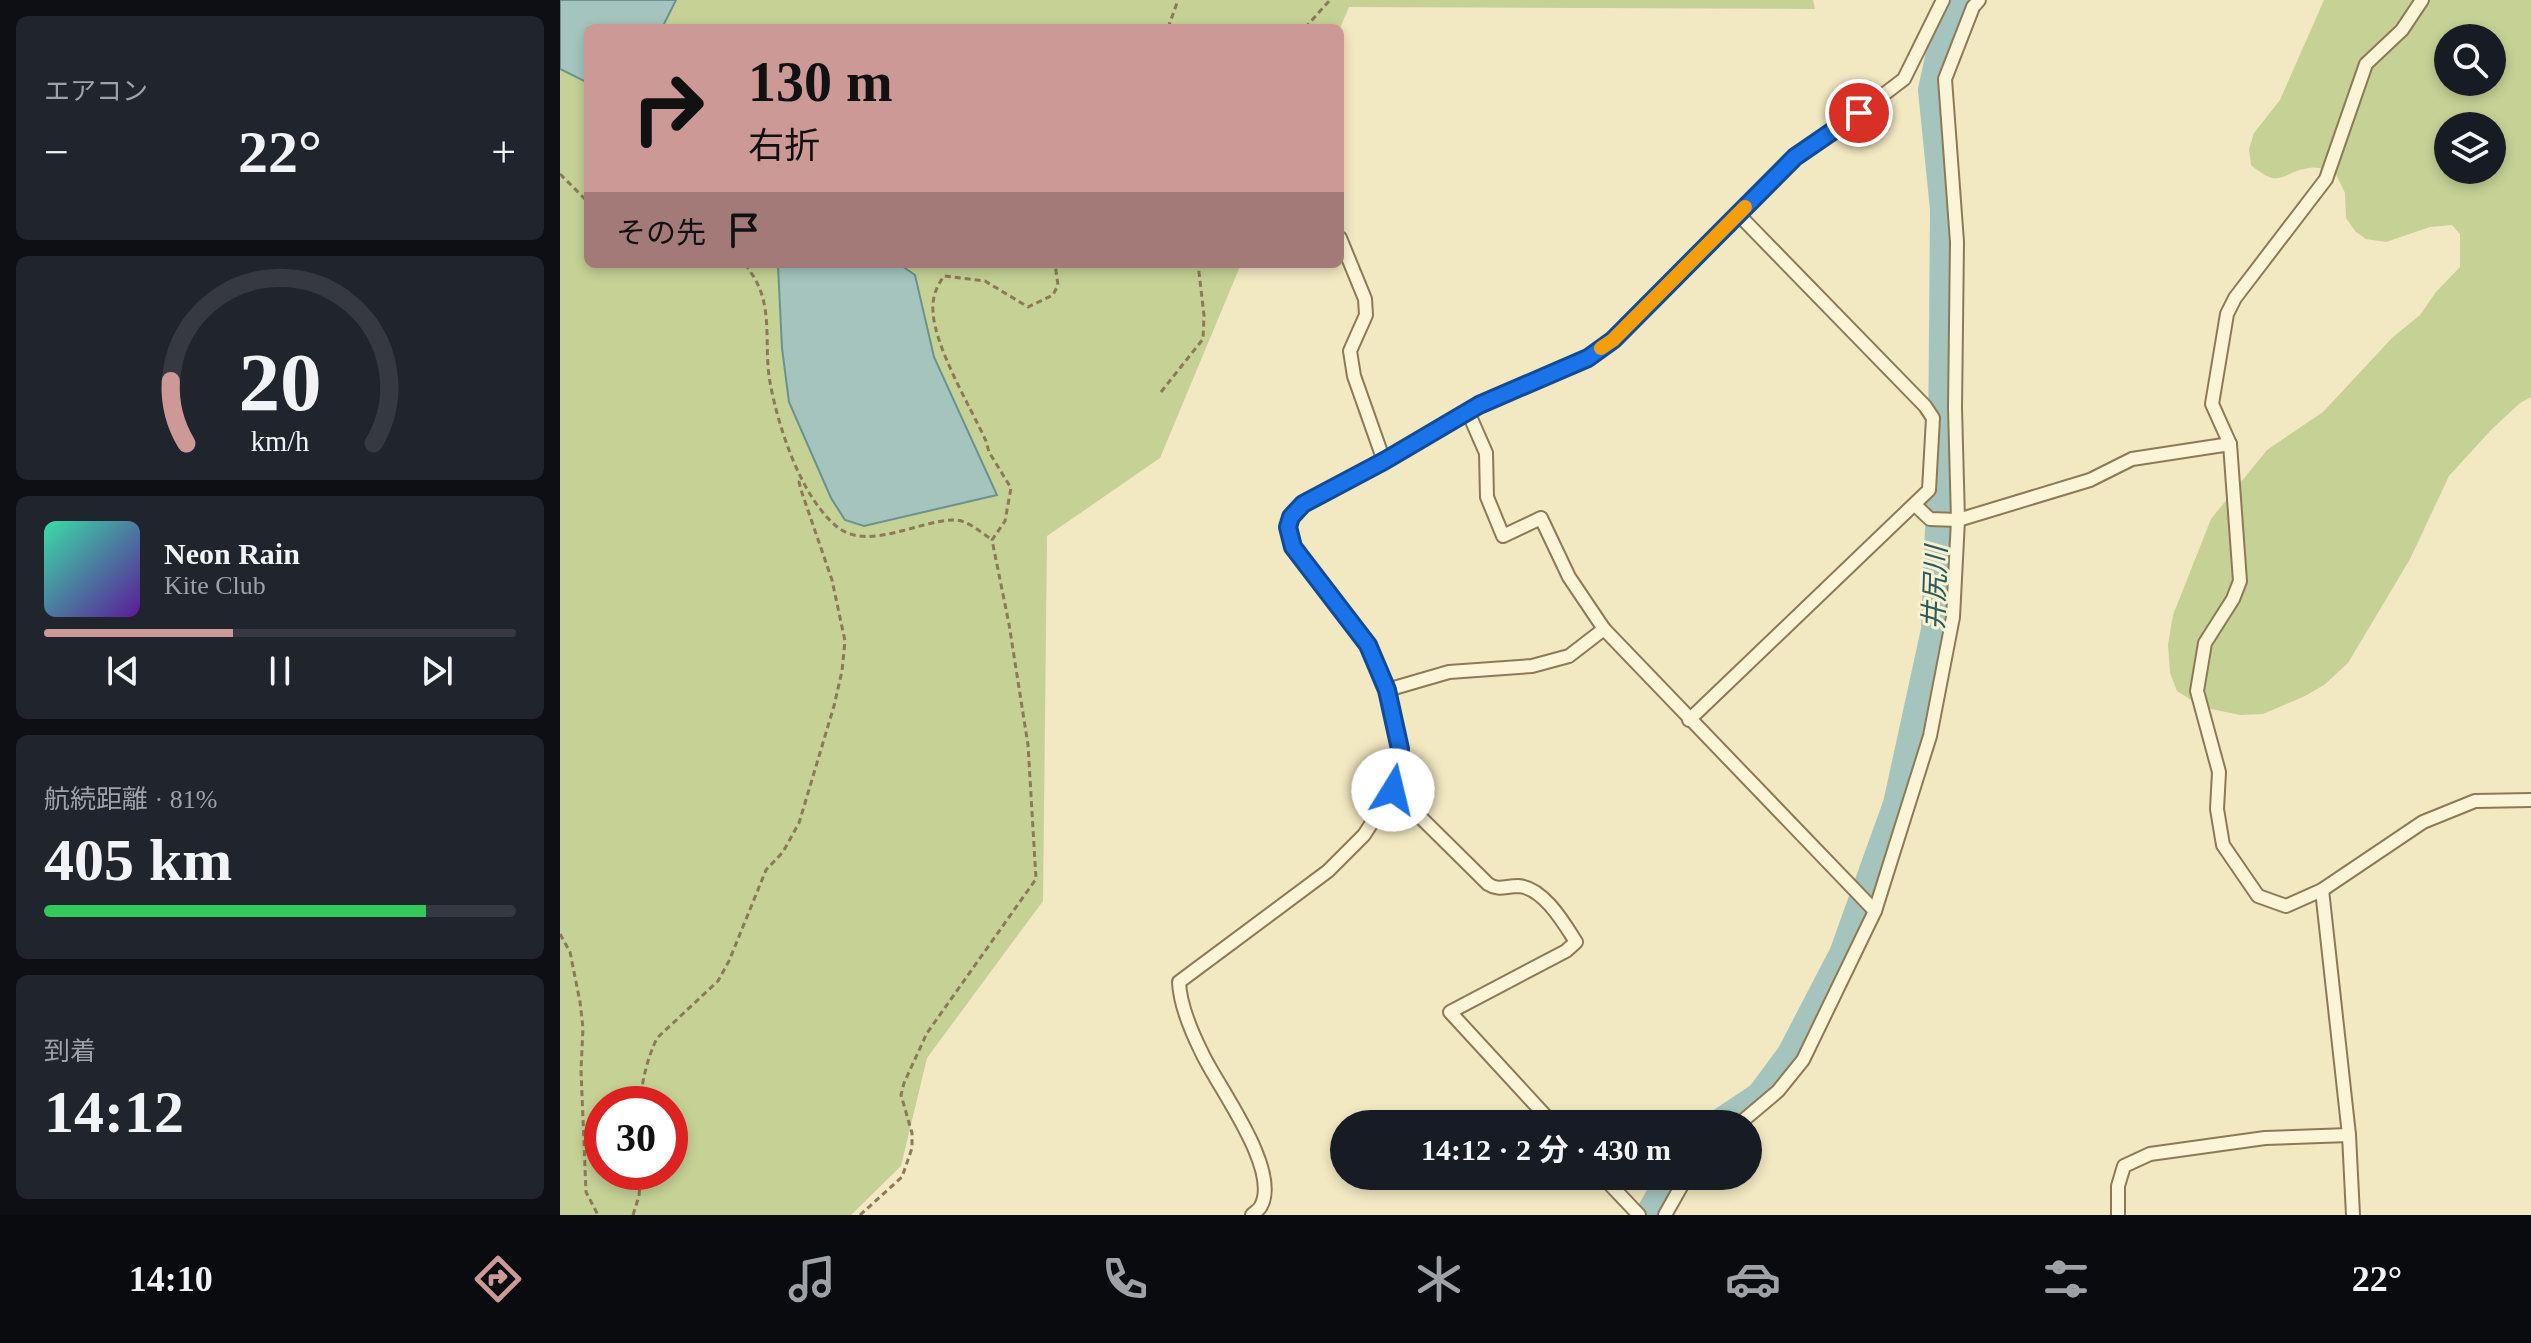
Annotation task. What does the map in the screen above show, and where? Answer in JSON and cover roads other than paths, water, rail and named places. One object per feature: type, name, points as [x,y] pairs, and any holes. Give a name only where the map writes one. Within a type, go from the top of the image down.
[{"type":"street","points":[[1252,1215],[1262,1206],[1264,1184],[1251,1138],[1202,1055],[1180,998],[1179,982],[1328,871],[1364,835],[1393,790],[1400,749],[1387,690],[1368,645],[1293,547],[1288,527],[1291,517],[1303,504],[1468,412],[1588,358],[1613,340],[1795,157],[1837,130],[1904,79],[1943,0]]},
{"type":"street","points":[[1756,1110],[1778,1091],[1803,1060],[1875,911],[1930,736],[1953,617],[1958,520],[1955,408],[1957,242],[1945,79],[1973,7],[1979,0]]},
{"type":"street","points":[[2422,0],[2402,30],[2366,64],[2326,179],[2235,298],[2227,314],[2212,404],[2230,444],[2240,581],[2233,599],[2205,643],[2197,691],[2219,772],[2217,809],[2223,845],[2258,896],[2286,906],[2322,890],[2423,822],[2475,801],[2531,800]]},
{"type":"street","points":[[1689,720],[1929,490],[1933,418],[1925,406],[1738,214]]},
{"type":"street","points":[[1344,248],[1365,299],[1366,315],[1350,351],[1354,376],[1384,461]]},
{"type":"street","points":[[1468,412],[1486,453],[1487,497],[1503,536],[1541,518],[1569,577],[1604,629],[1875,911]]},
{"type":"street","points":[[1915,505],[1930,519],[1958,520],[2090,480],[2132,459],[2230,444]]},
{"type":"street","points":[[1387,690],[1449,672],[1532,666],[1569,656],[1604,629]]},
{"type":"street","points":[[1393,790],[1488,884],[1496,889],[1521,886],[1547,901],[1576,942],[1566,951],[1450,1012],[1540,1110]]},
{"type":"street","points":[[2322,890],[2349,1135],[2353,1215]]},
{"type":"street","points":[[2118,1215],[2118,1186],[2124,1166],[2150,1154],[2265,1138],[2349,1135]]},
{"type":"street","points":[[1615,1190],[1639,1215]]},
{"type":"street","points":[[1665,1215],[1679,1190]]},
{"type":"water","points":[[560,0],[676,0],[664,24],[584,24],[584,81],[560,69]]},
{"type":"water","points":[[778,268],[905,268],[915,275],[934,357],[997,495],[864,526],[845,520],[831,498],[789,402],[782,348]]},
{"type":"waterway","name":"井尻川","points":[[1739,1110],[1760,1096],[1791,1054],[1843,954],[1897,804],[1935,630],[1942,454],[1944,209],[1932,90],[1943,39],[1961,0]]},
{"type":"waterway","name":"井尻川","points":[[1649,1215],[1663,1190]]}]
